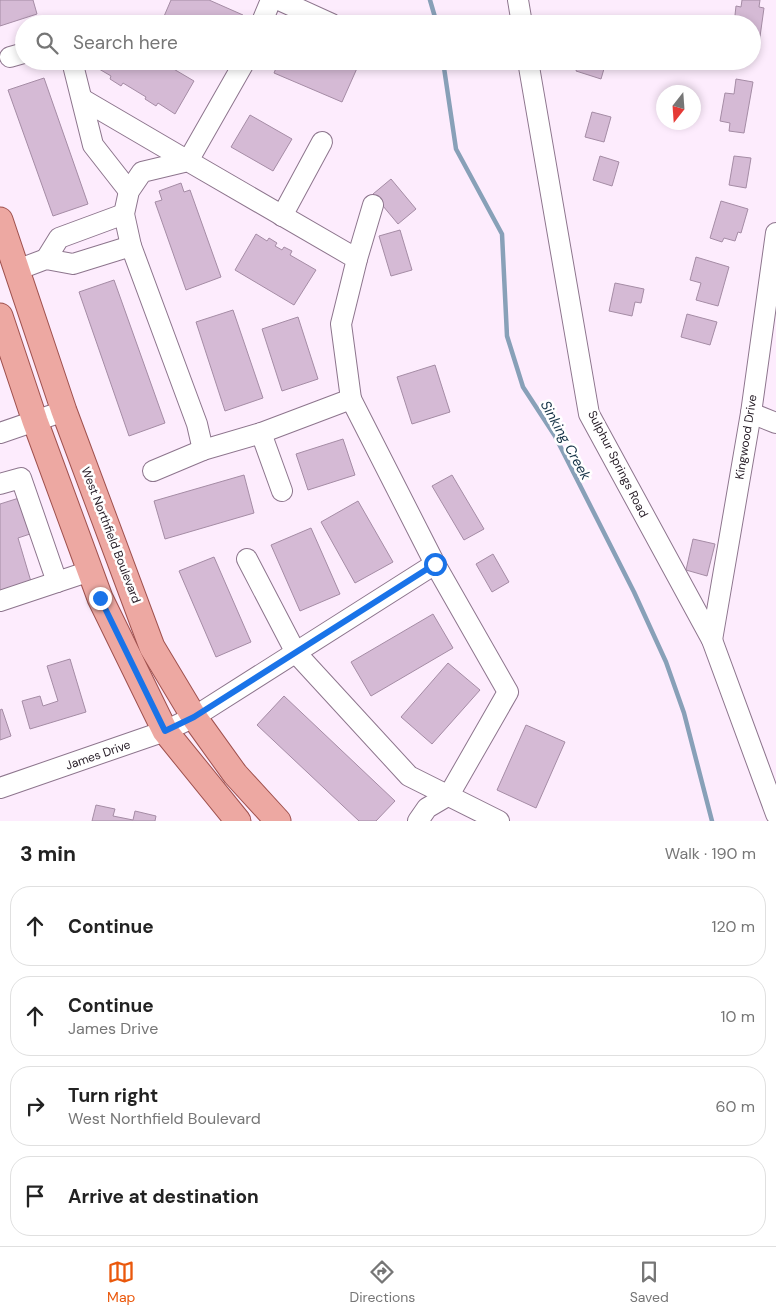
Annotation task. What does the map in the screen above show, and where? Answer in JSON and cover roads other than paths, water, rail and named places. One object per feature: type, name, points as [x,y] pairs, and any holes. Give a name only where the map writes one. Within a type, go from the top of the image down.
[{"type":"main road","name":"West Northfield Boulevard","points":[[0,220],[9,273],[64,411],[152,647],[194,717],[236,774],[278,821]]},
{"type":"main road","points":[[0,316],[100,598],[165,731],[238,821]]},
{"type":"street","points":[[265,15],[271,0]]},
{"type":"street","points":[[279,0],[312,15]]},
{"type":"street","points":[[518,0],[520,15]]},
{"type":"street","points":[[74,70],[93,145],[129,191]]},
{"type":"street","points":[[203,450],[197,424],[132,246],[124,214],[129,191],[142,172],[188,161],[240,70]]},
{"type":"street","name":"Sulphur Springs Road","points":[[530,70],[589,414],[712,640],[776,814]]},
{"type":"street","points":[[82,99],[357,259]]},
{"type":"street","points":[[282,216],[322,142]]},
{"type":"street","points":[[373,205],[341,324],[351,398],[435,564],[508,692],[449,795],[427,808],[418,821]]},
{"type":"street","points":[[46,259],[59,238],[124,214]]},
{"type":"street","name":"Kingwood Drive","points":[[712,640],[771,306],[776,237]]},
{"type":"street","points":[[9,273],[46,259],[73,264],[132,246]]},
{"type":"street","points":[[153,471],[203,450],[261,432],[351,398]]},
{"type":"street","points":[[0,433],[64,411]]},
{"type":"street","points":[[751,413],[776,423]]},
{"type":"street","points":[[261,432],[282,491]]},
{"type":"street","points":[[0,484],[21,478],[57,582]]},
{"type":"street","points":[[247,559],[296,653],[409,776],[499,821]]},
{"type":"street","name":"James Drive","points":[[0,788],[165,731],[194,717],[435,564]]},
{"type":"street","points":[[0,601],[90,571]]},
{"type":"waterway","name":"Sinking Creek","points":[[430,0],[434,15]]},
{"type":"waterway","name":"Sinking Creek","points":[[444,70],[456,149],[502,234],[507,336],[523,387],[555,436],[634,592],[666,662],[684,713],[712,821]]}]
